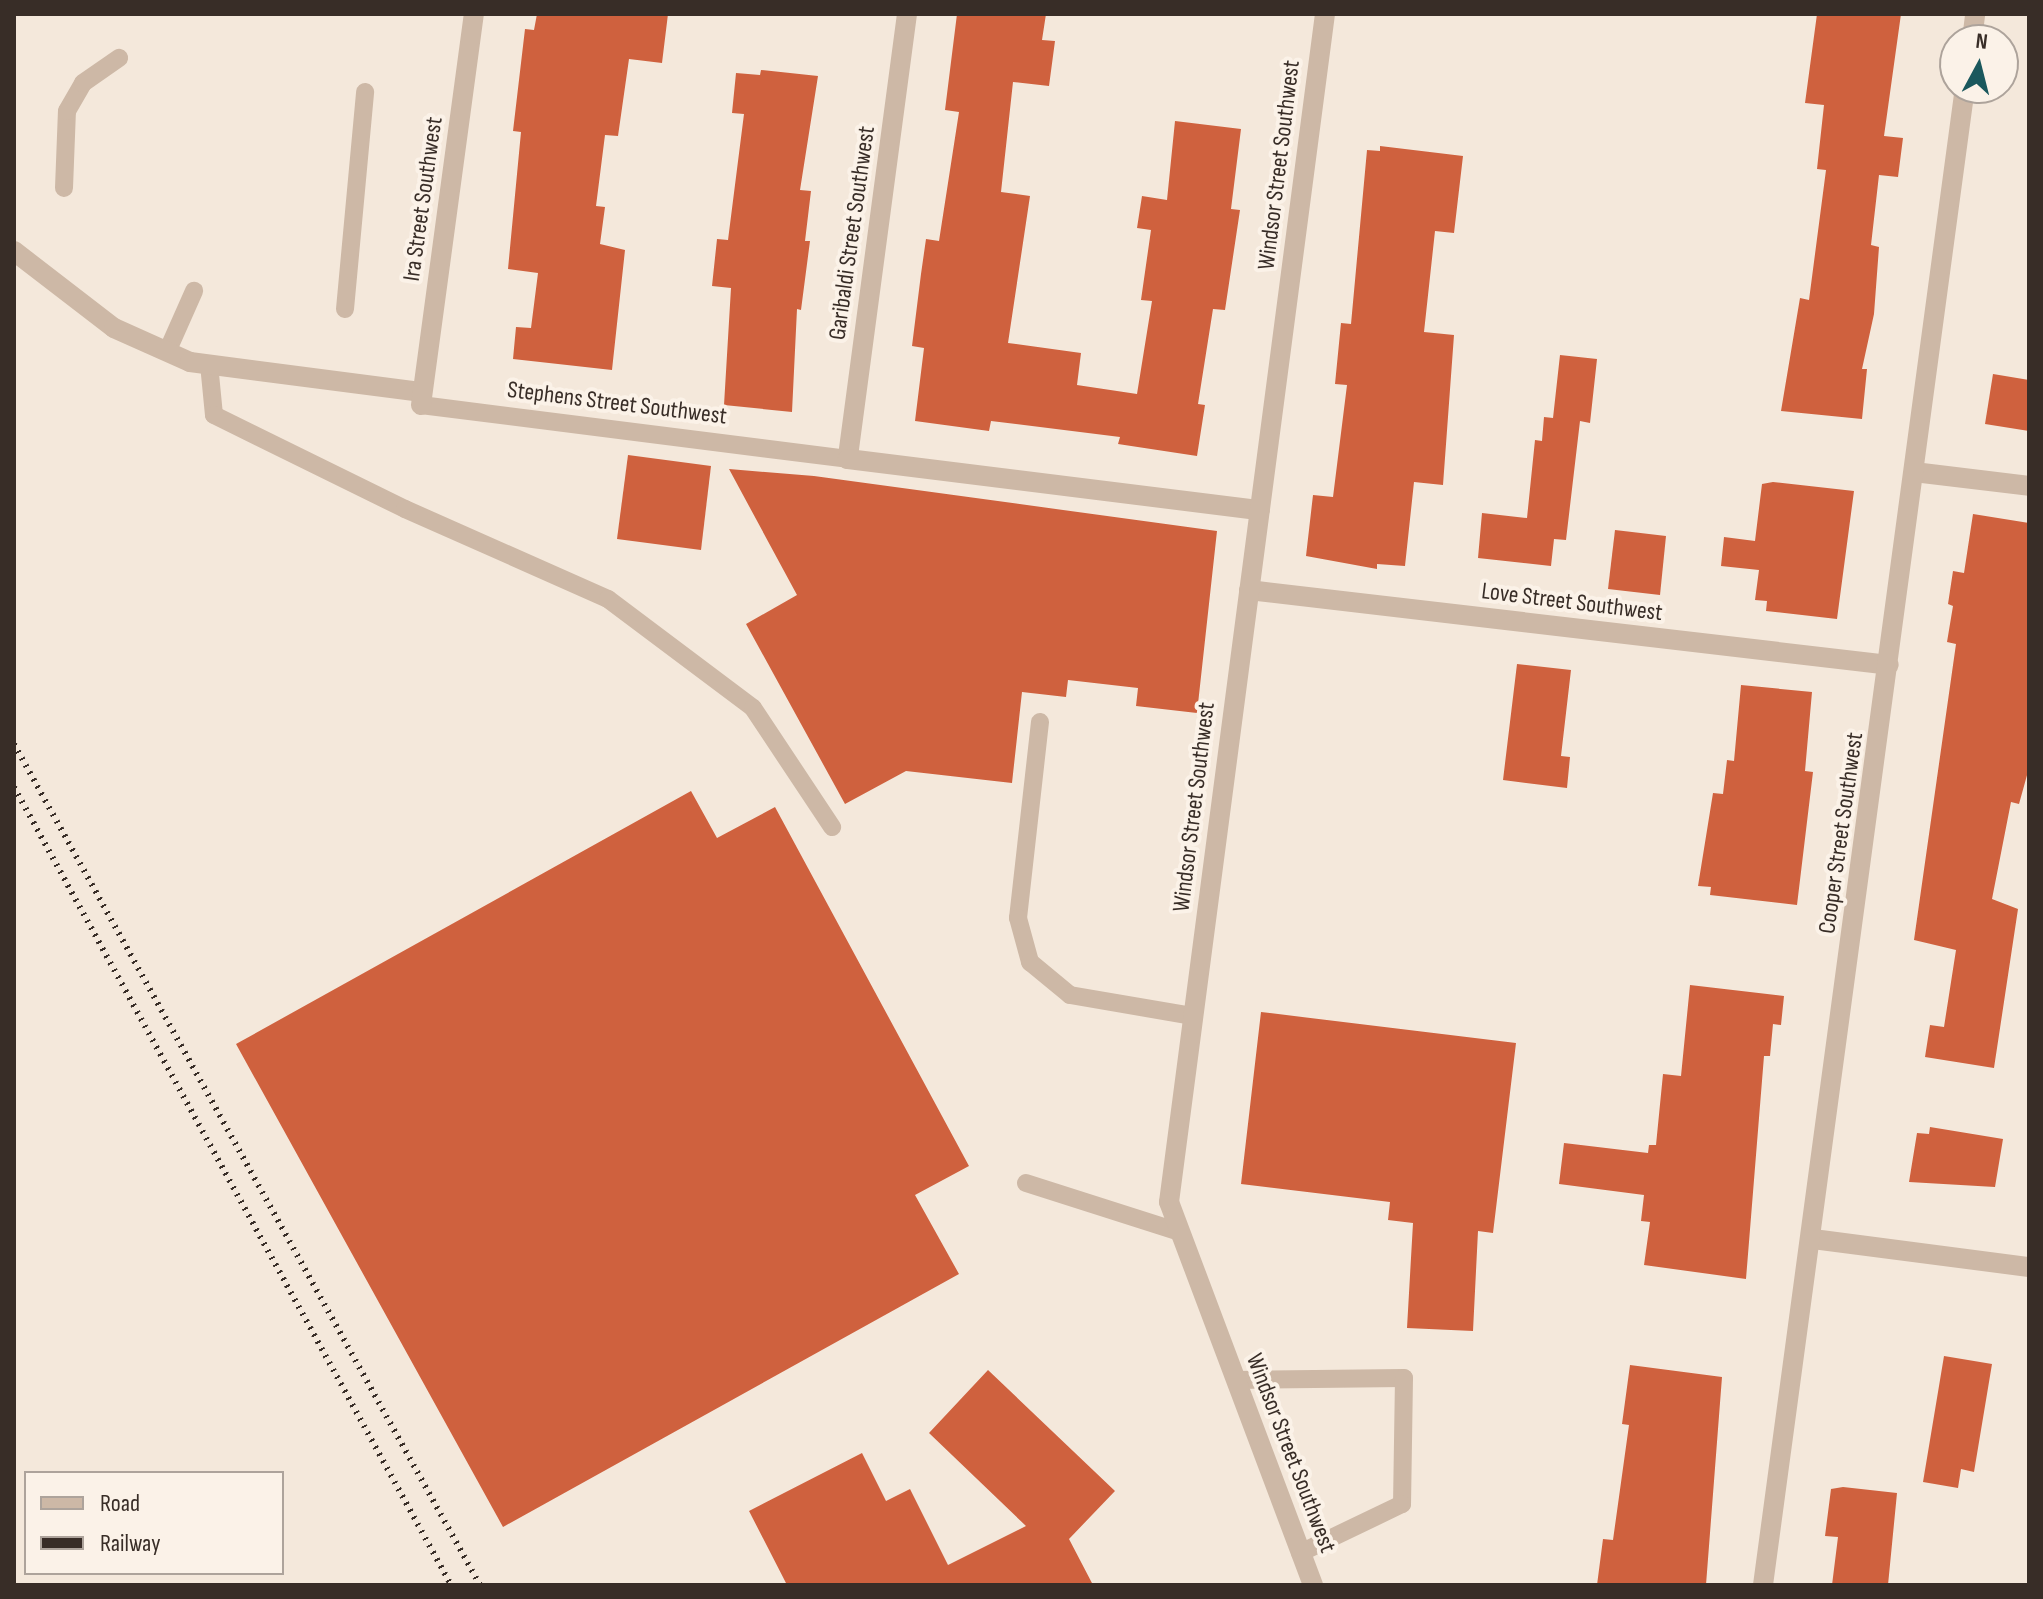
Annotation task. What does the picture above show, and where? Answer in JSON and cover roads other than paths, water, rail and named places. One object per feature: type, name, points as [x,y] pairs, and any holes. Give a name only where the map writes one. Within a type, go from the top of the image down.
[{"type":"street","name":"Ira Street Southwest","points":[[421,398],[474,14]]},
{"type":"street","name":"Garibaldi Street Southwest","points":[[848,459],[907,14]]},
{"type":"street","name":"Windsor Street Southwest","points":[[1313,1585],[1169,1202],[1325,14]]},
{"type":"street","name":"Cooper Street Southwest","points":[[1763,1585],[1813,1239],[1963,104]]},
{"type":"street","name":"Stephens Street Southwest","points":[[14,251],[114,328],[167,352],[209,364],[421,398]]},
{"type":"street","name":"Stephens Street Southwest","points":[[848,459],[1260,510]]},
{"type":"street","points":[[1914,472],[2029,486]]},
{"type":"street","name":"Love Street Southwest","points":[[1249,590],[1889,665]]},
{"type":"street","points":[[1813,1239],[2029,1267]]},
{"type":"lane","points":[[64,188],[67,111],[83,83],[119,58]]},
{"type":"lane","points":[[345,309],[365,92]]},
{"type":"lane","points":[[167,352],[194,291]]},
{"type":"lane","points":[[209,364],[214,415],[620,608],[753,708],[832,827]]},
{"type":"lane","name":"Stephens Street Southwest","points":[[421,398],[848,459]]},
{"type":"lane","points":[[1040,722],[1018,918],[1030,962],[1070,995],[1193,1016]]},
{"type":"lane","points":[[1026,1183],[1180,1232]]},
{"type":"lane","points":[[1236,1380],[1404,1378],[1402,1504],[1300,1553]]},
{"type":"railway","points":[[14,744],[480,1585]]},
{"type":"railway","points":[[14,787],[451,1585]]}]
